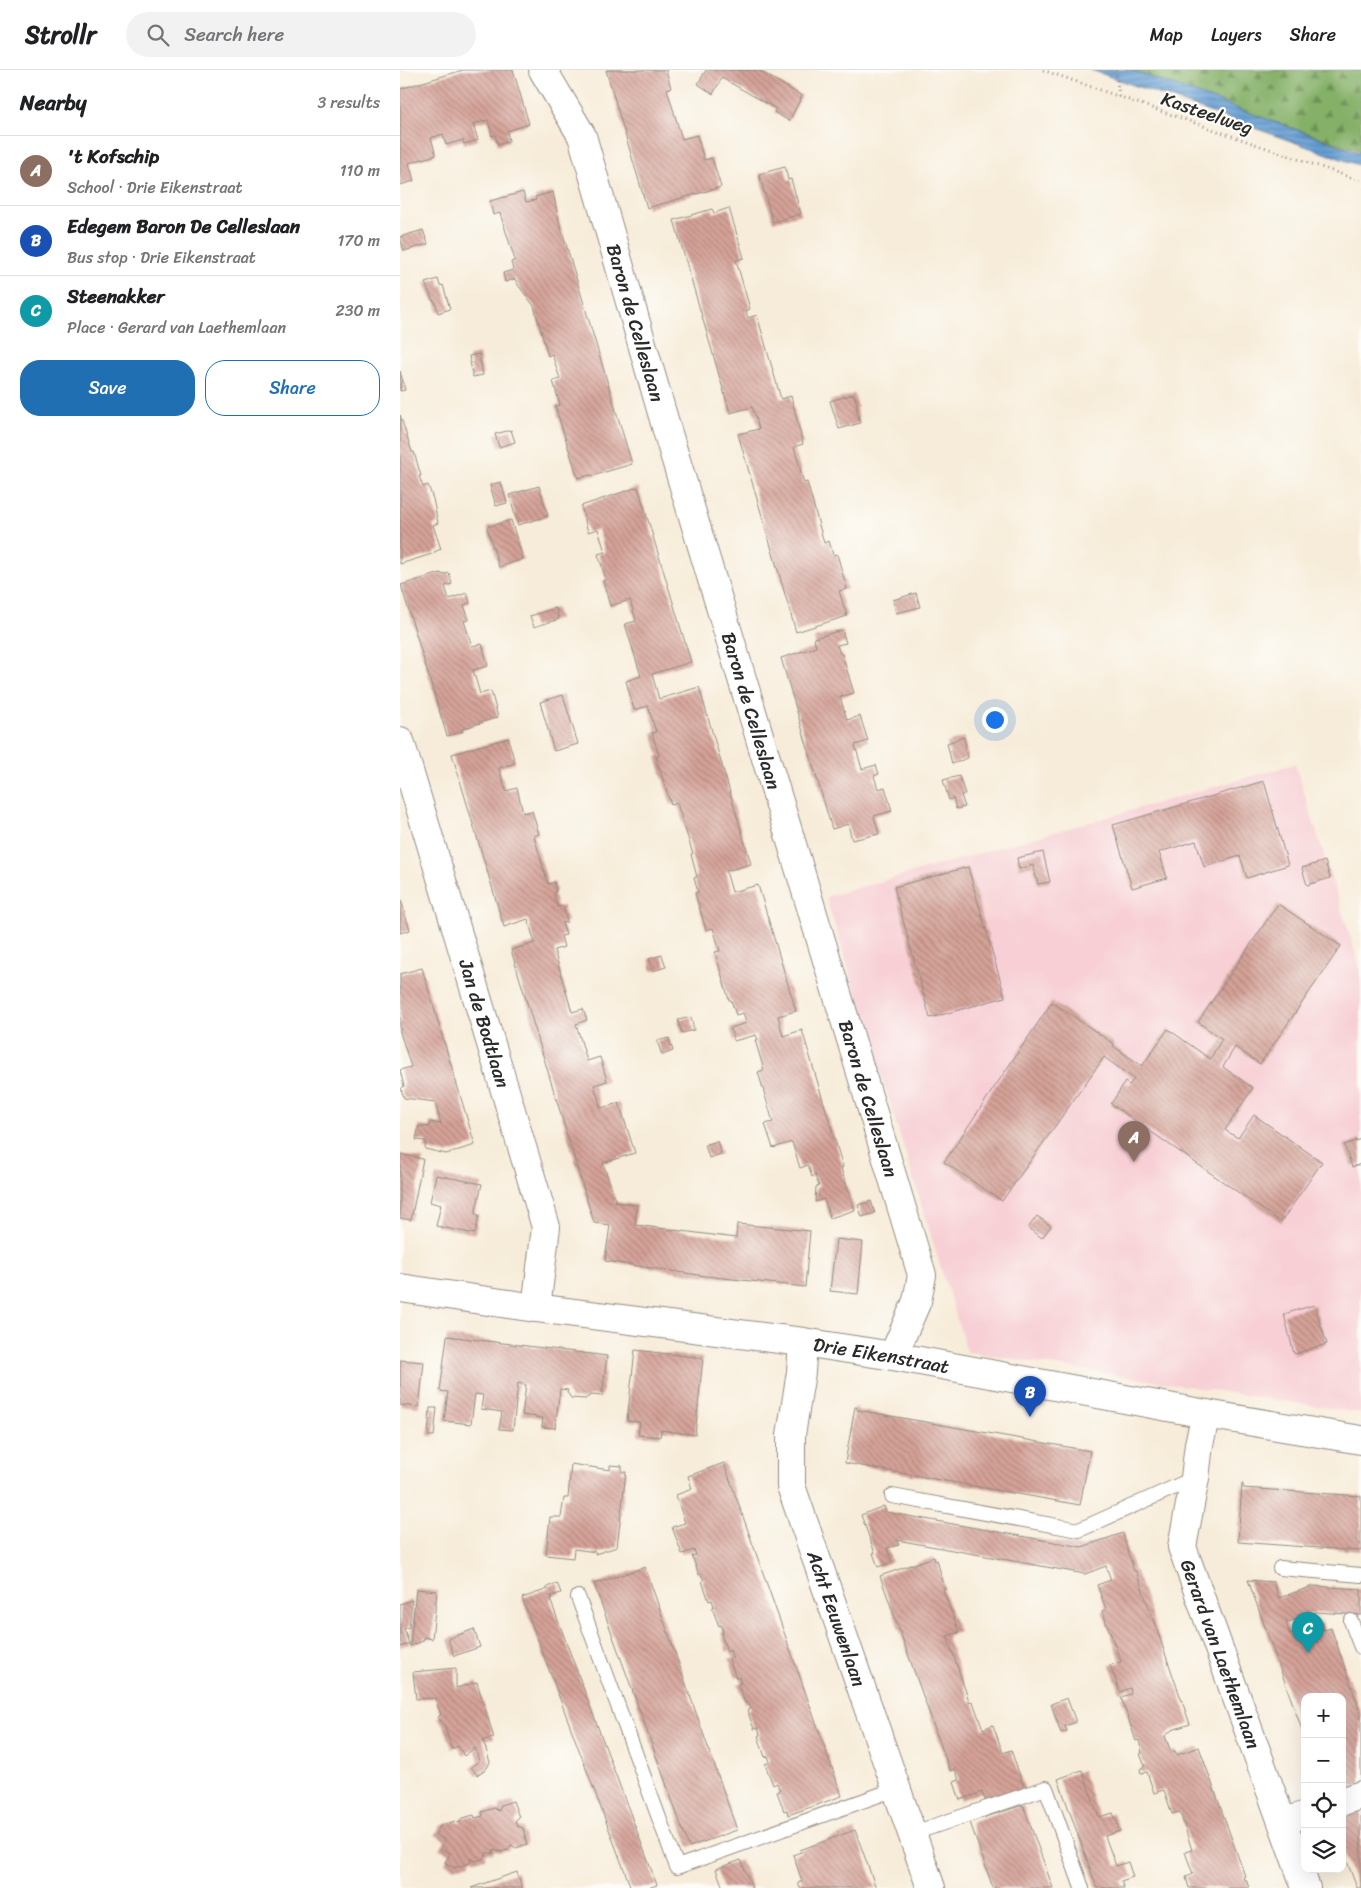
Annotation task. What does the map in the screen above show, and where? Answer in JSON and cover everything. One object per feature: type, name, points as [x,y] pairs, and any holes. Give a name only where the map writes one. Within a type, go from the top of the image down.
[{"type":"street","name":"Baron de Celleslaan","points":[[543,70],[582,136],[670,437],[922,1275],[917,1302],[893,1356]]},
{"type":"street","name":"Jan de Bodtlaan","points":[[400,742],[546,1227],[536,1308]]},
{"type":"street","name":"Drie Eikenstraat","points":[[400,1288],[536,1308],[803,1342],[893,1356],[1206,1414],[1361,1440]]},
{"type":"street","name":"Acht Eeuwenlaan","points":[[803,1342],[801,1372],[791,1436],[791,1486],[931,1888]]},
{"type":"street","name":"Gerard van Laethemlaan","points":[[1206,1414],[1182,1547],[1294,1818],[1306,1888]]},
{"type":"lane","points":[[892,1496],[1079,1530],[1195,1478]]},
{"type":"lane","points":[[1280,1568],[1361,1575]]},
{"type":"lane","points":[[578,1598],[677,1867],[896,1789]]},
{"type":"lane","points":[[1351,1621],[1361,1647]]},
{"type":"lane","points":[[911,1834],[1046,1788],[1082,1888]]},
{"type":"lane","points":[[1346,1793],[1361,1788]]},
{"type":"lane","points":[[1346,1807],[1361,1802]]},
{"type":"path","name":"Kasteelweg","points":[[1043,70],[1361,181]]},
{"type":"path","points":[[1116,70],[1119,97]]},
{"type":"shaded area","points":[[1295,764],[1361,971],[1361,1413],[967,1352],[826,897]]},
{"type":"green space","points":[[1119,70],[1361,70],[1361,151]]},
{"type":"water","points":[[1091,70],[1131,70],[1361,153],[1361,166]]},
{"type":"building","points":[[463,70],[513,70],[529,124],[507,131],[509,141],[498,145],[495,135],[492,136],[488,120],[473,124],[478,140],[464,144],[463,140],[446,145],[443,134],[431,138],[436,155],[409,163],[414,181],[400,185],[400,89]]},
{"type":"building","points":[[606,70],[666,70],[671,88],[667,89],[682,139],[697,135],[704,160],[712,158],[721,187],[647,208]]},
{"type":"building","points":[[706,70],[758,70],[802,96],[789,121],[774,112],[776,109],[722,78],[713,94],[698,84]]},
{"type":"building","points":[[785,167],[788,180],[791,179],[801,214],[773,222],[759,174]]},
{"type":"building","points":[[523,192],[526,202],[536,200],[535,197],[553,192],[559,221],[632,464],[592,476],[578,478],[555,406],[560,405],[553,381],[560,379],[552,354],[548,356],[534,306],[515,279],[505,282],[503,273],[513,270],[511,262],[515,260],[500,213],[493,215],[490,201]]},
{"type":"building","points":[[729,208],[744,258],[736,260],[750,309],[746,311],[748,318],[757,315],[781,399],[791,396],[803,444],[794,447],[804,483],[807,482],[824,543],[829,541],[833,555],[837,554],[847,589],[839,591],[847,616],[796,632],[738,434],[759,429],[756,418],[752,407],[730,413],[674,220],[712,209],[714,213]]},
{"type":"building","points":[[423,230],[428,244],[404,251],[400,237]]},
{"type":"building","points":[[438,279],[440,286],[443,285],[450,309],[438,313],[435,301],[433,301],[425,283]]},
{"type":"building","points":[[479,354],[483,375],[473,377],[469,356]]},
{"type":"building","points":[[400,371],[405,390],[400,391]]},
{"type":"building","points":[[854,394],[860,423],[839,429],[830,401]]},
{"type":"building","points":[[400,415],[412,452],[414,452],[423,487],[428,485],[433,499],[438,523],[433,525],[441,549],[435,553],[400,564]]},
{"type":"building","points":[[511,430],[515,442],[499,447],[495,434]]},
{"type":"building","points":[[501,482],[507,503],[496,506],[490,485]]},
{"type":"building","points":[[539,486],[548,516],[518,525],[509,495]]},
{"type":"building","points":[[638,487],[691,662],[652,674],[659,699],[699,687],[751,864],[726,871],[732,892],[758,885],[796,1011],[778,1016],[783,1036],[802,1030],[843,1167],[841,1168],[855,1210],[830,1218],[824,1199],[815,1202],[816,1187],[819,1186],[815,1175],[812,1177],[808,1165],[800,1168],[792,1142],[773,1148],[765,1124],[773,1122],[758,1072],[764,1070],[755,1040],[758,1040],[756,1035],[734,1041],[730,1028],[747,1023],[743,1013],[736,1015],[731,1000],[729,1000],[715,952],[720,951],[713,928],[706,930],[695,893],[698,892],[694,878],[697,877],[691,854],[693,853],[677,803],[671,805],[656,757],[659,756],[652,733],[656,732],[648,706],[634,710],[626,681],[641,676],[625,624],[636,621],[630,600],[610,606],[603,581],[606,579],[598,554],[605,552],[598,529],[588,532],[581,506]]},
{"type":"building","points":[[511,520],[523,559],[499,567],[487,527]]},
{"type":"building","points":[[441,573],[442,575],[449,573],[452,584],[445,586],[449,599],[467,593],[470,603],[464,605],[469,620],[464,621],[472,646],[482,644],[488,666],[473,670],[480,694],[491,691],[498,717],[447,736],[401,585]]},
{"type":"building","points":[[916,593],[920,607],[896,613],[893,600]]},
{"type":"building","points":[[556,608],[559,619],[534,627],[530,616]]},
{"type":"building","points":[[842,630],[846,643],[837,645],[840,654],[842,654],[854,693],[840,697],[847,720],[860,716],[868,741],[855,745],[862,769],[876,765],[879,774],[874,776],[878,789],[885,787],[892,811],[874,816],[879,834],[852,840],[848,824],[832,829],[781,658],[816,647],[814,638]]},
{"type":"building","points":[[563,695],[578,744],[554,751],[540,702]]},
{"type":"building","points":[[964,737],[968,758],[952,764],[947,743]]},
{"type":"building","points":[[508,738],[515,763],[499,768],[506,791],[517,788],[523,813],[532,811],[539,834],[534,836],[548,884],[554,882],[556,889],[554,896],[557,907],[563,906],[567,922],[562,923],[566,935],[561,936],[564,947],[554,950],[572,1012],[583,1009],[587,1020],[576,1024],[587,1061],[600,1057],[607,1081],[594,1085],[601,1108],[619,1103],[635,1153],[603,1163],[616,1202],[637,1205],[635,1225],[736,1238],[737,1224],[810,1231],[805,1287],[705,1276],[605,1261],[610,1225],[594,1223],[511,950],[535,943],[528,919],[504,927],[452,754]]},
{"type":"building","points":[[959,776],[965,794],[961,795],[965,807],[956,809],[953,798],[949,800],[943,780]]},
{"type":"building","points":[[1264,781],[1288,865],[1247,878],[1240,856],[1204,867],[1196,841],[1159,852],[1167,878],[1132,888],[1113,825]]},
{"type":"building","points":[[1043,852],[1050,882],[1038,884],[1033,865],[1019,869],[1017,858]]},
{"type":"building","points":[[1325,861],[1330,878],[1307,885],[1302,868]]},
{"type":"building","points":[[968,867],[1005,997],[930,1018],[894,887]]},
{"type":"building","points":[[400,898],[410,930],[400,933]]},
{"type":"building","points":[[1278,904],[1341,946],[1260,1064],[1235,1047],[1223,1067],[1253,1088],[1225,1130],[1238,1138],[1254,1115],[1322,1162],[1281,1222],[1111,1104],[1125,1082],[1129,1085],[1134,1079],[1104,1057],[1002,1201],[944,1162],[1052,1002],[1114,1044],[1113,1046],[1142,1066],[1168,1029],[1210,1059],[1222,1039],[1198,1022]]},
{"type":"building","points":[[662,955],[666,967],[652,971],[649,959]]},
{"type":"building","points":[[422,968],[475,1145],[446,1154],[425,1149],[426,1141],[416,1140],[419,1126],[429,1127],[430,1122],[441,1124],[435,1102],[404,1098],[401,1089],[404,1086],[400,1070],[411,1067],[400,1032],[400,974]]},
{"type":"building","points":[[691,1017],[694,1030],[682,1033],[678,1020]]},
{"type":"building","points":[[669,1038],[673,1051],[662,1055],[657,1041]]},
{"type":"building","points":[[1361,1139],[1361,1164],[1352,1167],[1344,1145]]},
{"type":"building","points":[[717,1141],[721,1154],[709,1158],[705,1145]]},
{"type":"building","points":[[400,1154],[423,1159],[411,1220],[400,1218]]},
{"type":"building","points":[[436,1175],[482,1184],[475,1214],[479,1215],[475,1234],[436,1226],[441,1205],[430,1202]]},
{"type":"building","points":[[871,1201],[875,1213],[862,1217],[858,1205]]},
{"type":"building","points":[[1037,1216],[1051,1226],[1042,1238],[1028,1228]]},
{"type":"building","points":[[836,1239],[863,1242],[858,1294],[830,1291]]},
{"type":"building","points":[[1314,1305],[1327,1344],[1294,1354],[1284,1314]]},
{"type":"building","points":[[447,1336],[607,1356],[602,1396],[591,1395],[585,1399],[571,1398],[567,1392],[568,1390],[560,1389],[555,1428],[542,1427],[543,1418],[522,1415],[526,1385],[518,1383],[513,1430],[499,1429],[502,1412],[481,1409],[483,1395],[475,1394],[471,1424],[444,1421],[448,1392],[440,1391]]},
{"type":"building","points":[[635,1350],[703,1358],[695,1435],[661,1430],[660,1437],[638,1435],[640,1422],[627,1421]]},
{"type":"building","points":[[400,1360],[424,1362],[419,1407],[400,1405]]},
{"type":"building","points":[[855,1407],[857,1407],[857,1410],[1090,1451],[1080,1505],[845,1463]]},
{"type":"building","points":[[430,1408],[437,1408],[434,1436],[428,1436]]},
{"type":"building","points":[[724,1463],[842,1796],[788,1815],[787,1810],[784,1811],[777,1792],[780,1791],[777,1783],[773,1785],[765,1764],[770,1762],[768,1756],[765,1757],[758,1736],[760,1735],[758,1728],[754,1729],[747,1710],[751,1709],[748,1702],[745,1703],[738,1684],[741,1683],[739,1677],[736,1678],[729,1659],[733,1658],[730,1650],[727,1652],[721,1633],[723,1632],[721,1625],[719,1626],[712,1608],[714,1607],[712,1600],[709,1601],[702,1581],[704,1580],[701,1574],[699,1575],[692,1556],[696,1555],[694,1550],[682,1554],[672,1527],[685,1523],[676,1495],[692,1489],[688,1476]]},
{"type":"building","points":[[571,1464],[610,1470],[610,1465],[622,1466],[622,1472],[626,1472],[617,1547],[595,1554],[596,1552],[574,1549],[573,1558],[546,1555],[550,1517],[561,1517],[564,1498],[568,1498]]},
{"type":"building","points":[[1242,1484],[1243,1488],[1361,1496],[1361,1551],[1238,1542]]},
{"type":"building","points":[[884,1506],[886,1512],[1082,1547],[1123,1533],[1129,1557],[1134,1571],[1136,1571],[1190,1724],[1172,1730],[1165,1736],[1171,1752],[1175,1751],[1177,1755],[1199,1747],[1245,1876],[1243,1877],[1244,1880],[1246,1879],[1249,1888],[1189,1888],[1186,1877],[1193,1874],[1185,1852],[1192,1850],[1180,1812],[1172,1814],[1164,1790],[1154,1793],[1147,1772],[1141,1773],[1140,1769],[1145,1766],[1140,1754],[1142,1753],[1139,1740],[1136,1741],[1121,1697],[1131,1694],[1130,1688],[1120,1692],[1110,1665],[1121,1662],[1102,1611],[1106,1609],[1097,1585],[1111,1580],[1106,1566],[1085,1574],[897,1540],[899,1545],[887,1548],[892,1562],[878,1567],[861,1515]]},
{"type":"building","points":[[934,1557],[935,1561],[937,1560],[945,1589],[943,1590],[959,1632],[947,1636],[969,1701],[973,1702],[983,1729],[993,1725],[1003,1753],[1011,1750],[1025,1790],[986,1803],[982,1792],[960,1800],[954,1782],[959,1780],[955,1769],[950,1771],[880,1576]]},
{"type":"building","points":[[645,1567],[737,1830],[689,1847],[594,1584]]},
{"type":"building","points":[[1248,1580],[1273,1582],[1279,1598],[1313,1586],[1361,1589],[1361,1615],[1316,1612],[1286,1623],[1290,1634],[1322,1623],[1324,1630],[1331,1628],[1361,1714],[1361,1783],[1346,1789],[1346,1693],[1301,1693],[1301,1727]]},
{"type":"building","points":[[557,1583],[561,1593],[551,1596],[552,1598],[550,1599],[657,1885],[648,1888],[631,1888],[522,1598],[548,1589],[547,1587]]},
{"type":"building","points":[[416,1589],[437,1591],[432,1639],[424,1637],[423,1641],[410,1646]]},
{"type":"building","points":[[412,1600],[409,1627],[404,1629],[409,1644],[400,1647],[400,1604]]},
{"type":"building","points":[[474,1629],[480,1647],[454,1656],[448,1639]]},
{"type":"building","points":[[456,1668],[456,1688],[477,1682],[494,1738],[483,1740],[490,1762],[487,1768],[477,1775],[471,1767],[479,1761],[475,1748],[464,1756],[458,1746],[452,1749],[445,1728],[438,1717],[441,1715],[435,1698],[416,1699],[413,1672]]},
{"type":"building","points":[[1067,1698],[1076,1722],[1065,1726],[1067,1731],[1061,1733],[1051,1704]]},
{"type":"building","points":[[1082,1770],[1099,1817],[1113,1813],[1120,1831],[1105,1836],[1116,1866],[1128,1862],[1133,1877],[1121,1881],[1124,1888],[1097,1888],[1058,1779]]},
{"type":"building","points":[[513,1801],[519,1817],[515,1821],[517,1826],[523,1828],[527,1844],[516,1848],[511,1845],[508,1850],[500,1852],[494,1850],[492,1854],[487,1852],[485,1858],[476,1861],[471,1858],[470,1863],[454,1868],[445,1863],[450,1853],[440,1849],[445,1840],[435,1835],[440,1826],[455,1821],[460,1823],[462,1818],[474,1815],[475,1818],[483,1816],[482,1812],[494,1808],[499,1811],[501,1805]]},
{"type":"building","points":[[1023,1805],[1053,1888],[993,1888],[970,1822]]},
{"type":"building","points":[[1361,1808],[1361,1888],[1357,1888],[1346,1859],[1346,1814]]},
{"type":"building","points":[[855,1830],[876,1888],[800,1888],[798,1883],[802,1881],[793,1855],[801,1852],[800,1850]]},
{"type":"building","points":[[741,1860],[752,1888],[723,1888],[716,1869]]},
{"type":"building","points":[[517,1872],[522,1888],[471,1888]]},
{"type":"place","name":"'t Kofschip","points":[[1134,1162]]},
{"type":"place","name":"Edegem Baron De Celleslaan","points":[[1030,1417]]},
{"type":"place","name":"Steenakker","points":[[1308,1653]]}]
